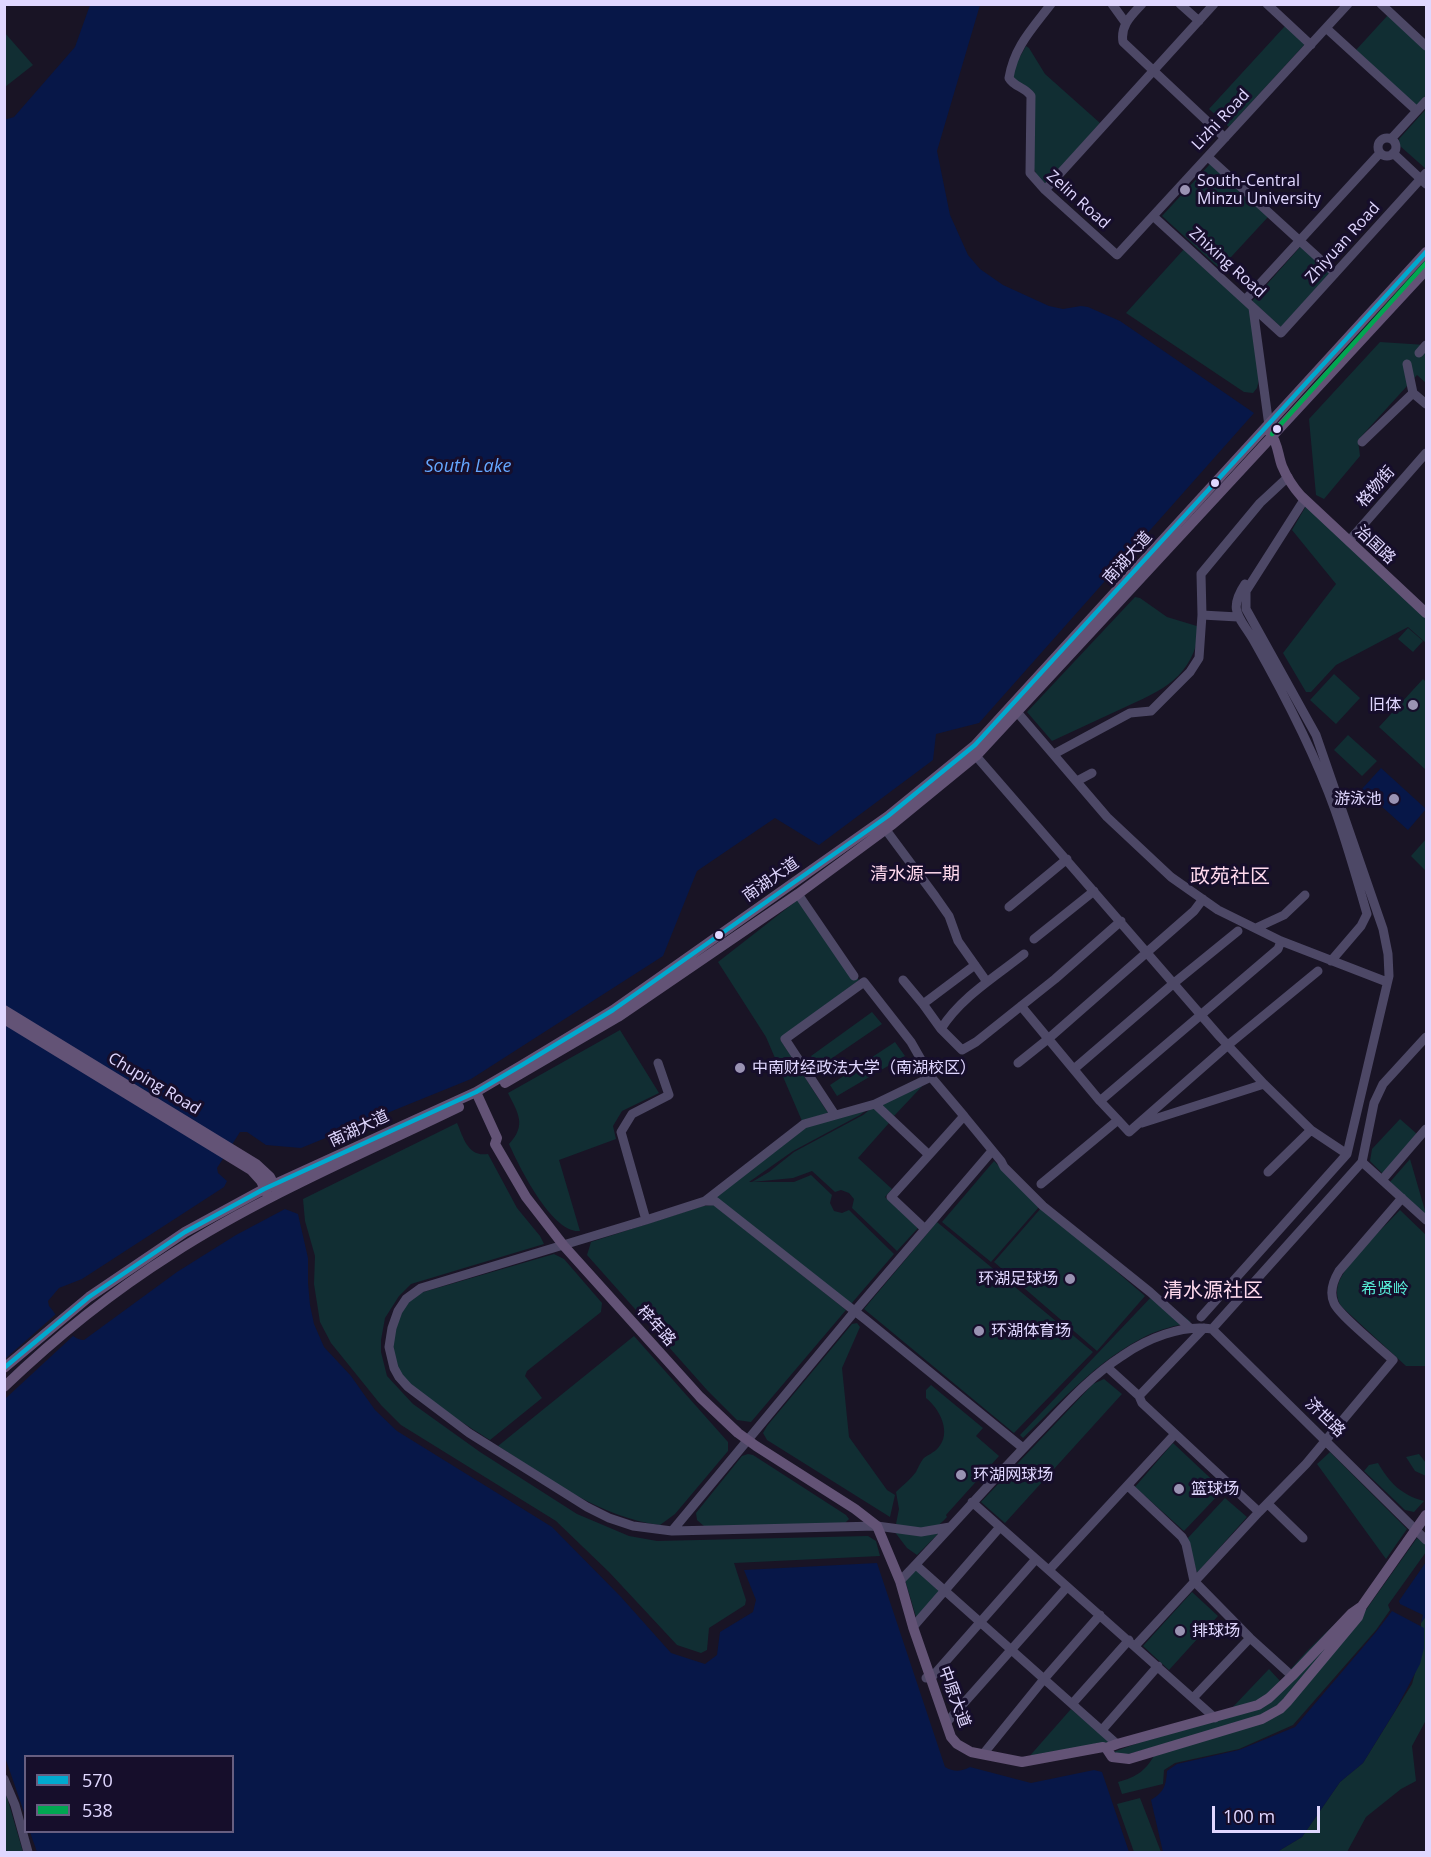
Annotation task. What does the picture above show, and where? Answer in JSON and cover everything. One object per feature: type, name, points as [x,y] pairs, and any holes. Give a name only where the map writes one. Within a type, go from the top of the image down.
[{"type":"main road","name":"南湖大道","points":[[4,1368],[60,1320],[119,1275],[185,1232],[532,1068],[618,1017],[798,894],[886,830],[976,756],[1269,431],[1426,252]]},
{"type":"main road","name":"南湖大道","points":[[477,1094],[613,1010],[888,816],[975,746],[1269,431],[1426,270]]},
{"type":"main road","name":"治国路","points":[[1269,431],[1281,465],[1303,498],[1426,610]]},
{"type":"main road","name":"Chuping Road","points":[[4,1010],[227,1151]]},
{"type":"main road","name":"Chuping Road","points":[[4,1019],[227,1151],[264,1170],[272,1192]]},
{"type":"main road","name":"梓年路","points":[[477,1094],[495,1131],[497,1138],[495,1144],[526,1197],[564,1246],[700,1397],[747,1440],[855,1509],[877,1526]]},
{"type":"main road","name":"南湖大道","points":[[4,1387],[107,1300],[171,1255],[272,1192]]},
{"type":"main road","name":"中原大道","points":[[877,1526],[900,1581],[929,1678],[951,1737],[957,1744],[971,1752],[1022,1762],[1112,1746],[1258,1705],[1269,1698],[1352,1613],[1362,1606],[1421,1534],[1426,1515]]},
{"type":"main road","name":"中原大道","points":[[1112,1746],[1112,1757],[1129,1759],[1272,1715],[1287,1702],[1358,1617],[1362,1606]]},
{"type":"street","name":"Zelin Road","points":[[1051,4],[1017,50],[1009,78],[1014,85],[1026,90],[1031,96],[1030,173],[1117,255]]},
{"type":"street","points":[[1112,4],[1125,22]]},
{"type":"street","points":[[1142,4],[1125,22],[1123,42],[1225,138]]},
{"type":"street","points":[[1180,4],[1198,21]]},
{"type":"street","points":[[1046,190],[1214,4]]},
{"type":"street","points":[[1267,4],[1311,45]]},
{"type":"street","name":"Lizhi Road","points":[[1117,255],[1348,4]]},
{"type":"street","points":[[1381,4],[1426,46]]},
{"type":"street","points":[[1326,28],[1417,111]]},
{"type":"street","points":[[1391,139],[1426,100]]},
{"type":"street","points":[[1385,138],[1391,139],[1395,144],[1393,153],[1385,156],[1380,153],[1378,147],[1380,141],[1385,138]]},
{"type":"street","points":[[1245,300],[1380,153]]},
{"type":"street","points":[[1393,153],[1425,179]]},
{"type":"street","points":[[1208,157],[1335,273]]},
{"type":"street","name":"Zhiyuan Road","points":[[1281,333],[1425,179]]},
{"type":"street","name":"Zhixing Road","points":[[1153,216],[1281,333]]},
{"type":"street","points":[[1253,308],[1269,431]]},
{"type":"street","points":[[1419,353],[1426,345]]},
{"type":"street","points":[[1407,364],[1413,393],[1426,404]]},
{"type":"street","points":[[1362,442],[1413,393]]},
{"type":"street","name":"格物街","points":[[1349,541],[1426,453]]},
{"type":"street","points":[[1054,754],[1130,713],[1151,711],[1191,672],[1199,658],[1202,615],[1201,574],[1260,502],[1288,477]]},
{"type":"street","points":[[1303,498],[1289,512],[1238,595],[1235,609],[1302,732],[1334,809],[1367,914],[1361,926],[1331,960]]},
{"type":"street","points":[[1201,1317],[1347,1154],[1387,982],[1388,954],[1383,929],[1316,735],[1246,609],[1246,591],[1303,498]]},
{"type":"street","points":[[1202,615],[1238,617]]},
{"type":"street","points":[[1017,712],[1107,817],[1172,877],[1218,909],[1281,941],[1387,982]]},
{"type":"street","points":[[976,756],[1264,1084],[1311,1130],[1347,1154]]},
{"type":"street","points":[[1077,781],[1092,773]]},
{"type":"street","points":[[886,830],[949,916],[958,941],[987,982]]},
{"type":"street","points":[[1009,907],[1067,859]]},
{"type":"street","points":[[1034,939],[1094,891]]},
{"type":"street","points":[[798,894],[854,976]]},
{"type":"street","points":[[1256,928],[1284,915],[1305,895]]},
{"type":"street","points":[[1018,1063],[1194,911],[1203,899]]},
{"type":"street","points":[[903,980],[924,1004],[941,1029],[962,1050],[976,1042],[1021,1006],[1120,921]]},
{"type":"street","points":[[1074,1070],[1238,930]]},
{"type":"street","points":[[1100,1101],[1278,948],[1281,941]]},
{"type":"street","points":[[941,1029],[946,1021],[987,982],[1024,954]]},
{"type":"street","points":[[924,1004],[975,964]]},
{"type":"street","points":[[1021,1006],[1100,1101],[1129,1132],[1228,1045],[1318,971]]},
{"type":"street","points":[[835,1115],[785,1039],[864,982],[911,1042],[931,1077],[1004,1167],[1043,1206],[1150,1292],[1190,1328]]},
{"type":"street","points":[[1139,1396],[1208,1329],[1362,1162],[1374,1103],[1383,1084],[1426,1037]]},
{"type":"street","points":[[646,1220],[621,1132],[632,1114],[669,1095],[658,1063]]},
{"type":"street","points":[[705,1201],[804,1124],[875,1104],[931,1077]]},
{"type":"street","points":[[1137,1124],[1264,1084]]},
{"type":"street","points":[[875,1104],[929,1155]]},
{"type":"street","points":[[925,1229],[891,1197],[964,1116]]},
{"type":"street","points":[[1041,1184],[1118,1120]]},
{"type":"street","points":[[1382,1180],[1426,1129]]},
{"type":"street","points":[[1268,1172],[1311,1130]]},
{"type":"street","points":[[672,1531],[992,1151]]},
{"type":"street","points":[[1362,1162],[1426,1220]]},
{"type":"street","points":[[1072,1704],[1268,1504],[1327,1440],[1393,1360],[1335,1306],[1332,1295],[1333,1281],[1339,1271],[1402,1198]]},
{"type":"street","points":[[950,1527],[921,1532],[877,1526],[672,1531],[633,1526],[587,1507],[469,1433],[408,1387],[394,1368],[389,1347],[392,1328],[402,1304],[412,1293],[421,1288],[705,1201],[715,1201],[1023,1448]]},
{"type":"street","points":[[900,1581],[1074,1395],[1107,1366],[1151,1340],[1190,1328],[1208,1329]]},
{"type":"street","name":"济世路","points":[[1208,1329],[1327,1440],[1421,1534]]},
{"type":"street","points":[[1107,1366],[1139,1396],[1142,1403],[1259,1512]]},
{"type":"street","points":[[1049,1570],[1175,1434]]},
{"type":"street","points":[[1128,1486],[1182,1537],[1186,1544],[1194,1581],[1250,1638],[1292,1676]]},
{"type":"street","points":[[972,1502],[1215,1718]]},
{"type":"street","points":[[1268,1504],[1303,1538]]},
{"type":"street","points":[[913,1627],[1000,1527]]},
{"type":"street","points":[[929,1678],[1036,1558]]},
{"type":"street","points":[[916,1565],[1102,1730],[1112,1746]]},
{"type":"street","points":[[947,1722],[1067,1587]]},
{"type":"street","points":[[984,1753],[1100,1615]]},
{"type":"street","points":[[1194,1698],[1250,1638]]},
{"type":"street","points":[[1102,1730],[1158,1666]]},
{"type":"street","points":[[4,1779],[15,1805],[28,1852]]},
{"type":"green space","points":[[1388,15],[1426,51],[1426,95],[1417,106],[1356,50]]},
{"type":"green space","points":[[1285,26],[1305,44],[1229,127],[1209,109]]},
{"type":"green space","points":[[5,33],[33,65],[5,87]]},
{"type":"green space","points":[[1026,46],[1045,74],[1100,123],[1046,184],[1037,176],[1034,169],[1034,97],[1012,76]]},
{"type":"green space","points":[[1426,109],[1426,169],[1400,146],[1399,139]]},
{"type":"green space","points":[[1210,164],[1268,217],[1220,269],[1162,216]]},
{"type":"green space","points":[[1301,246],[1330,273],[1281,327],[1252,301]]},
{"type":"green space","points":[[1185,248],[1251,309],[1259,380],[1253,393],[1244,392],[1126,313]]},
{"type":"green space","points":[[1380,342],[1426,345],[1426,383],[1417,375],[1358,440],[1360,456],[1324,499],[1316,495],[1309,419]]},
{"type":"green space","points":[[1306,506],[1426,617],[1426,643],[1408,627],[1336,665],[1311,692],[1306,692],[1283,653],[1336,584],[1292,530]]},
{"type":"green space","points":[[1135,597],[1140,598],[1167,617],[1200,627],[1191,659],[1174,680],[1163,688],[1052,741],[1027,712]]},
{"type":"green space","points":[[1408,628],[1423,641],[1413,652],[1398,639]]},
{"type":"green space","points":[[1334,674],[1360,698],[1336,724],[1310,700]]},
{"type":"green space","name":"旧体","points":[[1423,679],[1426,682],[1426,770],[1379,727]]},
{"type":"green space","points":[[1348,735],[1377,761],[1362,776],[1334,750]]},
{"type":"green space","points":[[1426,839],[1426,871],[1411,856]]},
{"type":"green space","points":[[800,898],[859,980],[780,1039],[828,1113],[802,1121],[766,1037],[718,962]]},
{"type":"green space","points":[[872,1012],[882,1024],[819,1067],[811,1056]]},
{"type":"green space","points":[[620,1030],[659,1093],[622,1111],[613,1126],[616,1139],[559,1160],[580,1231],[569,1229],[558,1222],[538,1197],[509,1144],[518,1131],[519,1119],[508,1093]]},
{"type":"green space","points":[[895,1042],[905,1056],[837,1096],[830,1085]]},
{"type":"green space","points":[[928,1080],[894,1116],[881,1104]]},
{"type":"green space","points":[[872,1106],[860,1115],[793,1151],[749,1182],[794,1182],[811,1175],[832,1195],[830,1203],[834,1211],[842,1213],[849,1210],[894,1254],[851,1304],[716,1197],[805,1127]]},
{"type":"green space","points":[[873,1107],[889,1123],[858,1158],[892,1189],[885,1197],[918,1228],[897,1251],[852,1208],[854,1199],[849,1193],[841,1190],[835,1192],[812,1171],[793,1178],[752,1182],[794,1152],[863,1115]]},
{"type":"green space","points":[[1400,1119],[1417,1134],[1383,1174],[1370,1161],[1372,1149]]},
{"type":"green space","points":[[457,1123],[471,1150],[488,1154],[517,1208],[544,1244],[411,1284],[399,1296],[385,1318],[381,1352],[387,1376],[413,1404],[480,1452],[577,1514],[629,1536],[657,1541],[868,1536],[876,1541],[880,1556],[734,1563],[746,1600],[745,1605],[709,1628],[707,1650],[701,1653],[677,1645],[609,1572],[556,1521],[401,1425],[381,1405],[331,1343],[320,1322],[314,1284],[315,1256],[305,1221],[303,1199]]},
{"type":"green space","points":[[1410,1159],[1426,1214],[1426,1215],[1390,1182]]},
{"type":"green space","points":[[994,1161],[1039,1207],[991,1262],[942,1222]]},
{"type":"green space","points":[[714,1205],[846,1310],[751,1422],[737,1420],[707,1390],[587,1255],[591,1242],[703,1206]]},
{"type":"green space","name":"环湖足球场","points":[[1042,1207],[1145,1296],[1097,1351],[994,1262]]},
{"type":"green space","name":"希贤岭","points":[[1400,1210],[1426,1235],[1426,1366],[1406,1366],[1342,1307],[1337,1296],[1341,1277],[1348,1267]]},
{"type":"green space","name":"环湖体育场","points":[[937,1222],[1093,1352],[1014,1433],[864,1309]]},
{"type":"green space","points":[[554,1254],[564,1259],[602,1303],[601,1312],[527,1371],[525,1376],[542,1398],[490,1440],[440,1408],[404,1378],[398,1370],[393,1355],[393,1339],[397,1322],[405,1306],[420,1293]]},
{"type":"green space","points":[[1155,1293],[1191,1322],[1151,1334],[1112,1357],[1081,1382],[1023,1438],[1020,1435]]},
{"type":"green space","points":[[857,1323],[860,1327],[842,1368],[849,1437],[887,1490],[895,1495],[890,1517],[767,1440],[763,1433],[852,1324]]},
{"type":"green space","points":[[634,1336],[728,1442],[728,1451],[675,1514],[660,1525],[638,1521],[596,1505],[498,1446]]},
{"type":"green space","points":[[1104,1379],[1122,1394],[1005,1523],[981,1502],[1093,1384]]},
{"type":"green space","points":[[931,1385],[983,1428],[976,1436],[999,1456],[941,1523],[935,1528],[918,1531],[896,1524],[899,1509],[896,1492],[914,1475],[923,1459],[936,1450],[942,1442],[944,1428],[940,1415],[926,1398],[926,1390]]},
{"type":"green space","name":"篮球场","points":[[1173,1443],[1223,1490],[1184,1531],[1135,1487]]},
{"type":"green space","points":[[1330,1452],[1407,1529],[1386,1559],[1317,1464]]},
{"type":"green space","points":[[1419,1454],[1426,1463],[1426,1476],[1415,1471],[1406,1457]]},
{"type":"green space","points":[[753,1455],[849,1519],[845,1523],[705,1527],[697,1520],[696,1513],[742,1456]]},
{"type":"green space","points":[[1378,1463],[1396,1487],[1424,1501],[1414,1512],[1405,1510],[1364,1471],[1369,1465]]},
{"type":"green space","name":"篮球场","points":[[1225,1498],[1247,1517],[1197,1573],[1187,1539]]},
{"type":"green space","points":[[894,1531],[939,1533],[917,1555],[907,1548]]},
{"type":"green space","points":[[1417,1538],[1426,1545],[1426,1552],[1388,1605],[1390,1610],[1376,1630],[1293,1725],[1239,1749],[1175,1763],[1164,1770],[1163,1784],[1122,1794],[1118,1782],[1141,1772],[1156,1752],[1262,1722],[1363,1614]]},
{"type":"green space","points":[[917,1567],[943,1591],[917,1620],[905,1580]]},
{"type":"green space","name":"排球场","points":[[1192,1592],[1218,1616],[1169,1670],[1143,1646]]},
{"type":"green space","points":[[1347,1612],[1350,1624],[1278,1708],[1257,1719],[1121,1756],[1113,1752],[1230,1710],[1269,1669],[1280,1681]]},
{"type":"green space","points":[[1426,1616],[1426,1720],[1412,1746],[1416,1781],[1401,1789],[1366,1817],[1347,1852],[1277,1852],[1302,1837],[1340,1782],[1363,1763],[1412,1684],[1420,1655],[1421,1623]]},
{"type":"green space","points":[[1071,1709],[1111,1743],[1027,1759]]},
{"type":"green space","points":[[4,1787],[23,1852],[5,1852]]},
{"type":"green space","points":[[1140,1798],[1161,1852],[1134,1852],[1117,1804]]},
{"type":"water","name":"South Lake","points":[[90,5],[980,5],[937,151],[950,215],[968,255],[980,269],[1003,285],[1049,306],[1063,309],[1088,307],[1120,321],[1254,413],[979,723],[936,734],[933,760],[819,845],[775,818],[697,871],[663,956],[471,1079],[301,1148],[266,1145],[247,1132],[240,1132],[217,1168],[218,1173],[227,1181],[224,1187],[82,1279],[59,1288],[48,1301],[49,1306],[69,1332],[84,1340],[177,1272],[236,1235],[285,1209],[298,1214],[308,1258],[310,1305],[314,1324],[324,1347],[351,1376],[375,1410],[397,1431],[552,1527],[621,1597],[671,1653],[705,1664],[717,1655],[720,1632],[753,1612],[756,1600],[744,1570],[877,1563],[945,1767],[957,1771],[970,1767],[1031,1783],[1094,1770],[1102,1772],[1129,1852],[37,1852],[30,1833],[234,1833],[234,1755],[24,1755],[24,1812],[5,1757],[4,120],[14,117],[75,47]]},
{"type":"water","name":"游泳池","points":[[1381,768],[1426,809],[1408,830],[1362,789]]},
{"type":"water","points":[[1426,1562],[1426,1616],[1421,1623],[1423,1615],[1400,1604],[1399,1601]]},
{"type":"water","points":[[1392,1611],[1424,1628],[1424,1648],[1420,1664],[1363,1763],[1340,1782],[1302,1837],[1277,1852],[1163,1852],[1151,1800],[1164,1788],[1167,1771],[1177,1764],[1239,1750],[1295,1727]]},
{"type":"pier","points":[[56,1314],[73,1336],[5,1399],[5,1359]]},
{"type":"transit line","name":"570","points":[[4,1368],[89,1297],[185,1232],[264,1189],[476,1092],[522,1065],[613,1010],[888,816],[975,745],[1426,252]]},
{"type":"transit line","name":"538","points":[[1272,434],[1426,263]]},
{"type":"place","name":"South-Central Minzu University","points":[[1185,190]]},
{"type":"place","name":"旧体","points":[[1413,705]]},
{"type":"place","name":"游泳池","points":[[1394,799]]},
{"type":"place","name":"中南财经政法大学（南湖校区）","points":[[740,1068]]},
{"type":"place","name":"环湖足球场","points":[[1070,1279]]},
{"type":"place","name":"环湖体育场","points":[[979,1331]]},
{"type":"place","name":"环湖网球场","points":[[961,1475]]},
{"type":"place","name":"篮球场","points":[[1179,1489]]},
{"type":"place","name":"排球场","points":[[1180,1631]]},
{"type":"district","name":"清水源一期","points":[[915,875]]},
{"type":"district","name":"政苑社区","points":[[1230,877]]},
{"type":"district","name":"清水源社区","points":[[1213,1291]]}]
